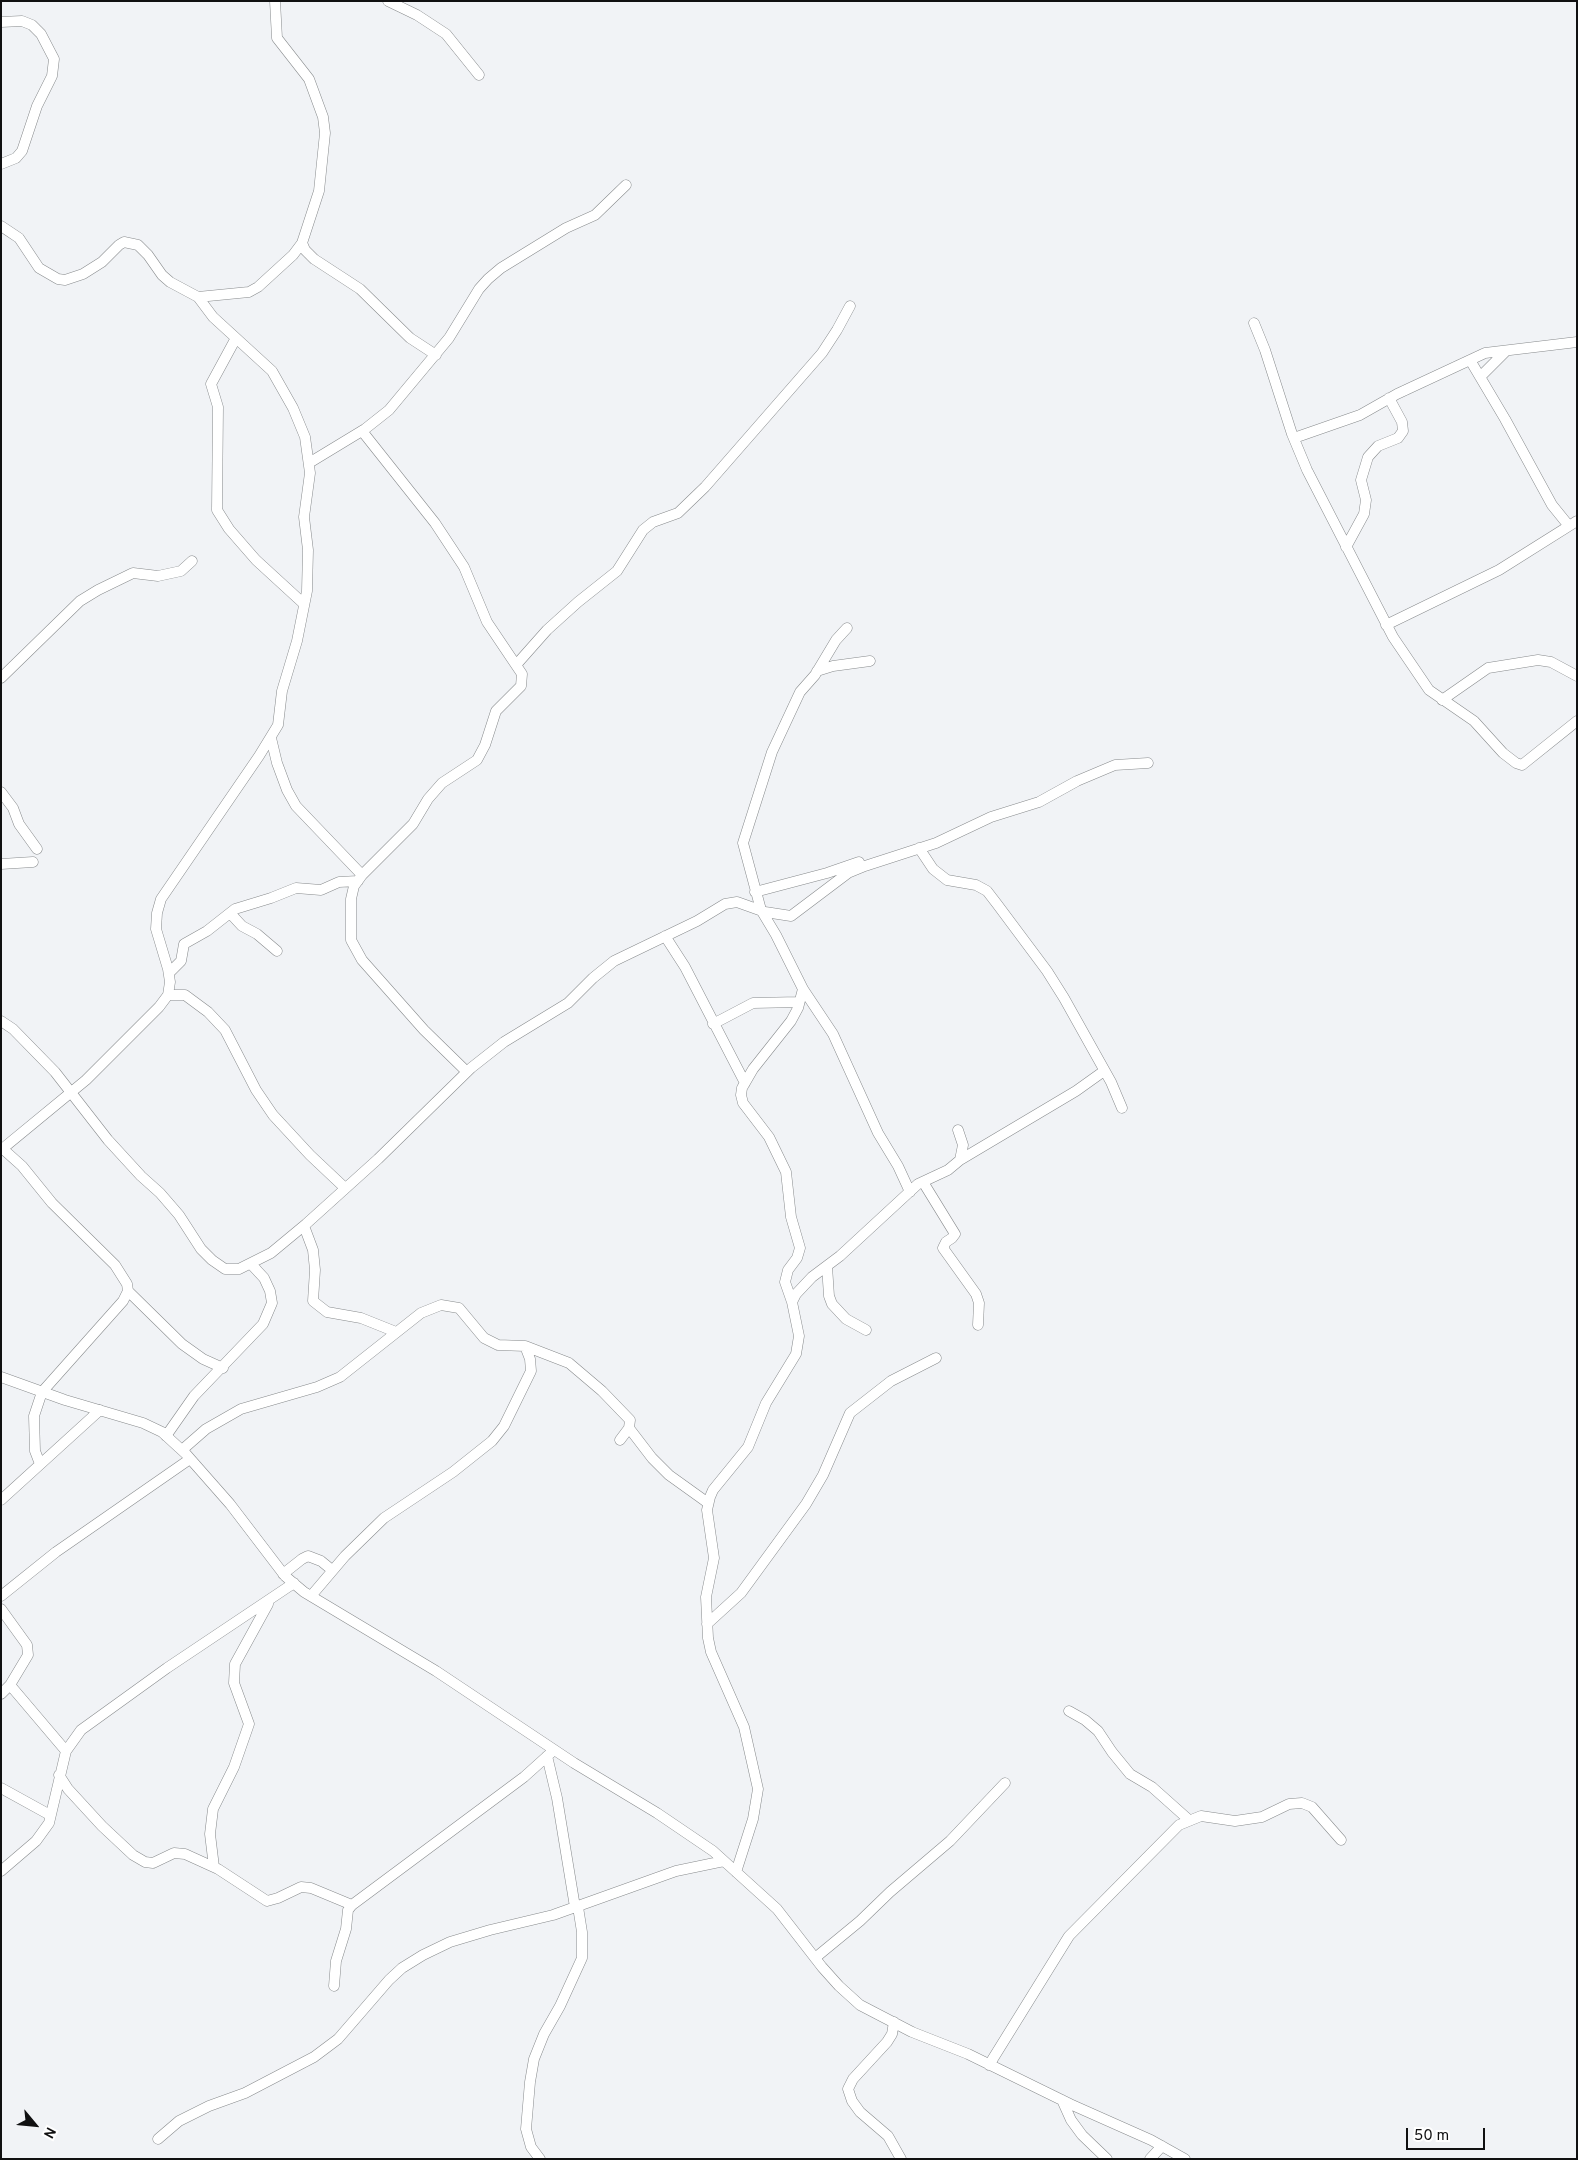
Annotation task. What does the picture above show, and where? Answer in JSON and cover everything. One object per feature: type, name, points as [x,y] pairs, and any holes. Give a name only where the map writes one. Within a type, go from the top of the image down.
[{"type":"street","points":[[198,297],[249,292],[258,287],[293,255],[302,243],[319,191],[325,133],[323,117],[309,79],[277,38],[275,1]]},
{"type":"street","points":[[388,1],[417,15],[440,30],[455,44],[479,75]]},
{"type":"street","points":[[1,22],[22,21],[32,25],[41,34],[54,59],[52,76],[37,106],[22,151],[16,158],[1,164]]},
{"type":"street","points":[[309,463],[362,431],[389,410],[449,338],[479,289],[488,279],[501,268],[566,228],[595,215],[626,185]]},
{"type":"street","points":[[1,226],[19,238],[39,268],[58,279],[64,280],[83,274],[102,262],[119,245],[130,242],[138,245],[148,255],[162,275],[170,282],[198,297],[214,317],[272,372],[293,408],[305,437],[310,474],[304,517],[308,550],[304,604],[297,641],[282,691],[280,716],[272,738],[161,899],[157,913],[156,929],[169,973],[168,995],[140,1027],[71,1092],[2,1150],[22,1166],[52,1203],[115,1265],[127,1284],[128,1291],[123,1301],[42,1392],[34,1416],[35,1451],[40,1464]]},
{"type":"street","points":[[302,243],[305,250],[314,259],[360,289],[410,338],[436,355]]},
{"type":"street","points":[[516,665],[547,630],[617,571],[644,530],[652,522],[678,513],[705,487],[822,353],[850,306]]},
{"type":"street","points":[[1254,323],[1307,470],[1386,625],[1429,690],[1474,721],[1499,750],[1516,763],[1522,765],[1577,721]]},
{"type":"street","points":[[236,338],[211,384],[218,408],[217,510],[229,529],[256,560],[304,604]]},
{"type":"street","points":[[1294,438],[1360,415],[1389,398],[1485,353],[1577,342]]},
{"type":"street","points":[[1480,377],[1506,351]]},
{"type":"street","points":[[1386,625],[1499,570],[1573,523],[1552,505],[1470,360]]},
{"type":"street","points":[[1346,547],[1364,514],[1366,500],[1361,480],[1368,457],[1378,446],[1398,438],[1403,431],[1402,422],[1389,398]]},
{"type":"street","points":[[362,431],[435,523],[464,567],[487,622],[522,674],[521,686],[496,711],[485,745],[476,760],[442,783],[428,800],[413,824],[360,878],[354,886],[351,899],[351,940],[362,960],[424,1030],[467,1072]]},
{"type":"street","points":[[1,678],[80,601],[133,573],[158,576],[181,571],[192,561]]},
{"type":"street","points":[[847,628],[836,640],[817,671],[800,692],[772,752],[743,843],[761,910],[776,935],[803,989],[833,1034],[878,1133],[898,1166],[910,1192]]},
{"type":"street","points":[[1442,700],[1488,668],[1538,660],[1551,662],[1577,676]]},
{"type":"street","points":[[817,671],[833,666],[870,661]]},
{"type":"street","points":[[272,738],[277,763],[287,790],[296,806],[360,878]]},
{"type":"street","points":[[1,1021],[13,1029],[41,1056],[108,1140],[141,1176],[160,1192],[179,1215],[197,1244],[212,1260],[219,1266],[230,1270],[239,1269],[270,1252],[304,1226],[378,1159],[467,1072],[504,1042],[568,1004],[614,961],[697,921],[725,904],[737,902],[783,916],[791,916],[848,873],[936,843],[991,817],[1039,802],[1115,765],[1148,763]]},
{"type":"street","points":[[1,792],[13,808],[19,824],[37,848]]},
{"type":"street","points":[[919,848],[933,869],[947,880],[976,885],[986,891],[992,898],[1048,971],[1104,1071],[1122,1108]]},
{"type":"street","points":[[755,892],[827,873],[874,856],[892,854],[896,856]]},
{"type":"street","points":[[1,864],[33,862]]},
{"type":"street","points":[[169,973],[181,961],[184,944],[207,931],[235,909],[296,888],[321,890],[339,882],[360,878]]},
{"type":"street","points":[[230,913],[242,926],[257,934],[277,951]]},
{"type":"street","points":[[666,936],[685,967],[745,1083]]},
{"type":"street","points":[[736,1872],[753,1819],[758,1790],[744,1727],[711,1652],[706,1597],[714,1558],[707,1510],[713,1490],[748,1447],[766,1403],[796,1354],[799,1336],[792,1302],[785,1282],[788,1270],[797,1258],[800,1248],[792,1217],[786,1172],[769,1137],[743,1103],[741,1095],[745,1083],[766,1052],[791,1021],[803,989]]},
{"type":"street","points":[[168,995],[185,995],[208,1012],[226,1030],[256,1090],[272,1115],[345,1188]]},
{"type":"street","points":[[713,1024],[753,1003],[799,1002]]},
{"type":"street","points":[[792,1302],[801,1288],[923,1182],[948,1170],[960,1160],[1076,1091],[1104,1071]]},
{"type":"street","points":[[958,1130],[963,1146],[960,1160]]},
{"type":"street","points":[[923,1182],[954,1231],[954,1236],[946,1242],[943,1248],[976,1294],[979,1303],[978,1325]]},
{"type":"street","points":[[304,1226],[313,1250],[315,1270],[313,1301],[327,1312],[361,1318],[396,1332]]},
{"type":"street","points":[[166,1436],[194,1396],[223,1368],[263,1324],[272,1303],[270,1291],[264,1278],[251,1264]]},
{"type":"street","points":[[827,1266],[829,1296],[832,1304],[846,1319],[866,1330]]},
{"type":"street","points":[[128,1291],[182,1344],[223,1368]]},
{"type":"street","points":[[182,1450],[206,1429],[241,1409],[340,1377],[421,1312],[441,1305],[459,1308],[466,1314],[484,1338],[498,1345],[525,1346],[569,1363],[602,1391],[630,1420],[629,1428],[620,1440]]},
{"type":"street","points":[[311,1596],[332,1570],[384,1518],[453,1472],[492,1441],[504,1426],[531,1371],[530,1358],[525,1346]]},
{"type":"street","points":[[707,1624],[741,1593],[806,1504],[823,1475],[850,1413],[891,1381],[936,1358]]},
{"type":"street","points":[[1,1377],[42,1392],[143,1423],[166,1436],[182,1450],[230,1504],[283,1574],[294,1584],[436,1671],[551,1753],[657,1813],[713,1851],[777,1909],[839,1986],[860,2005],[1162,2146],[1185,2159]]},
{"type":"street","points":[[1,1500],[100,1410]]},
{"type":"street","points":[[629,1428],[652,1458],[669,1475],[708,1503]]},
{"type":"street","points":[[1,1596],[56,1552],[190,1459]]},
{"type":"street","points":[[283,1574],[302,1558],[308,1556],[321,1561],[332,1570]]},
{"type":"street","points":[[1,1871],[36,1841],[49,1823],[66,1750],[81,1730],[108,1709],[294,1584]]},
{"type":"street","points":[[214,1867],[210,1834],[213,1809],[234,1767],[249,1724],[234,1683],[235,1664],[269,1601]]},
{"type":"street","points":[[1,1609],[27,1645],[28,1655],[10,1686],[1,1694]]},
{"type":"street","points":[[10,1686],[66,1750]]},
{"type":"street","points":[[1069,1711],[1085,1720],[1098,1731],[1130,1774],[1152,1788],[1189,1820]]},
{"type":"street","points":[[334,1986],[336,1961],[346,1929],[348,1910],[352,1905],[524,1777],[551,1753]]},
{"type":"street","points":[[540,2159],[531,2147],[526,2129],[534,2059],[544,2034],[560,2006],[582,1958],[582,1932],[557,1798],[551,1753]]},
{"type":"street","points":[[59,1775],[68,1789],[102,1826],[133,1855],[145,1862],[153,1863],[174,1853],[185,1854],[214,1867],[267,1901],[301,1887],[311,1888],[352,1905]]},
{"type":"street","points":[[815,1958],[860,1921],[890,1892],[950,1841],[1006,1783]]},
{"type":"street","points":[[1,1788],[6,1796],[50,1815]]},
{"type":"street","points":[[989,2065],[1069,1936],[1178,1825],[1201,1816],[1235,1821],[1262,1817],[1289,1804],[1302,1803],[1312,1808],[1341,1840]]},
{"type":"street","points":[[158,2139],[179,2121],[209,2106],[245,2093],[314,2057],[338,2039],[389,1980],[402,1968],[423,1955],[450,1942],[577,1907],[676,1871],[724,1861]]},
{"type":"street","points":[[894,2022],[892,2034],[887,2042],[853,2080],[848,2089],[852,2101],[860,2112],[888,2136],[901,2159]]},
{"type":"street","points":[[1062,2100],[1071,2120],[1082,2135],[1107,2159]]},
{"type":"street","points":[[1150,2159],[1162,2146]]}]
